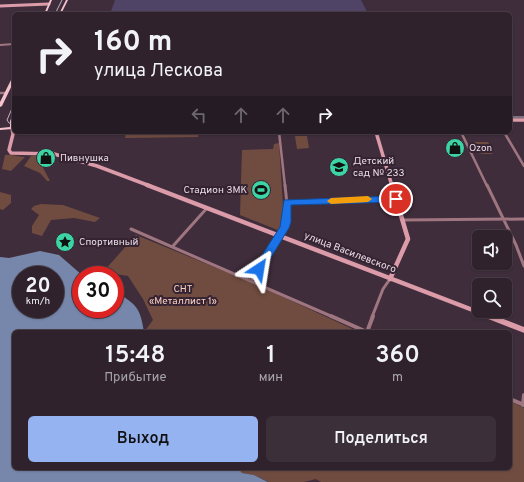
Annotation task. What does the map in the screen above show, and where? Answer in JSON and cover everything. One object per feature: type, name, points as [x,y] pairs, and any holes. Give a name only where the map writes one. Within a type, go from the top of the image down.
[{"type":"main road","points":[[46,12],[52,0]]},
{"type":"main road","points":[[61,12],[67,0]]},
{"type":"main road","points":[[0,106],[12,81]]},
{"type":"main road","points":[[0,129],[12,128]]},
{"type":"street","points":[[0,6],[49,4]]},
{"type":"street","points":[[0,44],[12,44]]},
{"type":"street","points":[[0,93],[6,93]]},
{"type":"street","points":[[512,120],[524,120]]},
{"type":"street","name":"улица Василевского","points":[[13,134],[9,150],[11,153],[20,155],[47,153],[61,155],[102,168],[524,330]]},
{"type":"street","points":[[252,280],[280,236],[286,222],[286,202],[279,134]]},
{"type":"street","points":[[368,330],[386,282],[390,279],[407,242],[377,134]]},
{"type":"street","points":[[462,134],[516,245],[524,266]]},
{"type":"street","points":[[505,134],[524,166]]},
{"type":"street","points":[[286,202],[396,199]]},
{"type":"street","points":[[173,246],[207,208]]},
{"type":"street","points":[[402,220],[524,219]]},
{"type":"street","points":[[131,229],[252,280],[363,330]]},
{"type":"street","points":[[512,400],[523,405],[524,395]]},
{"type":"green space","points":[[126,134],[198,134],[198,137],[125,138]]},
{"type":"green space","points":[[295,136],[307,136],[309,148],[297,149]]},
{"type":"green space","points":[[471,142],[488,142],[493,152],[492,154],[478,153]]},
{"type":"green space","name":"Стадион ЗМК","points":[[279,143],[284,221],[280,231],[240,215],[242,150],[273,149],[274,144]]},
{"type":"green space","points":[[5,155],[25,157],[11,171],[2,169]]},
{"type":"green space","points":[[31,156],[37,156],[50,181],[47,181],[40,173],[24,166]]},
{"type":"green space","points":[[0,192],[11,195],[11,203],[3,210],[0,209]]},
{"type":"green space","points":[[41,204],[63,205],[100,218],[95,222],[74,218],[51,220],[42,236],[32,233],[32,226],[39,215],[31,209],[34,206]]},
{"type":"green space","name":"СНТ «Металлист 1»","points":[[136,235],[251,282],[355,330],[146,330],[153,320],[143,299],[128,276],[124,275],[124,266],[108,266]]},
{"type":"green space","points":[[512,402],[524,408],[524,482],[321,482],[316,479],[304,482],[269,482],[254,475],[242,473],[240,470],[512,470]]},
{"type":"water","points":[[40,251],[59,255],[72,266],[72,318],[124,318],[124,297],[139,311],[144,330],[12,330],[12,470],[240,470],[242,473],[254,475],[268,482],[0,482],[0,257],[9,258]]},
{"type":"building","points":[[115,0],[361,0],[367,12],[111,12]]},
{"type":"tram line","points":[[56,12],[62,0]]},
{"type":"tram line","points":[[12,109],[7,120],[12,124]]},
{"type":"tram line","points":[[512,117],[524,117]]},
{"type":"slow traffic","points":[[331,201],[368,199]]},
{"type":"place","name":"Ozon","points":[[455,148]]},
{"type":"place","name":"Пивнушка","points":[[46,158]]},
{"type":"place","name":"Детский сад № 233","points":[[339,167]]},
{"type":"place","name":"Стадион ЗМК","points":[[261,190]]},
{"type":"place","name":"Спортивный","points":[[65,242]]},
{"type":"route","points":[[259,269],[285,228],[286,202],[396,199]]}]
